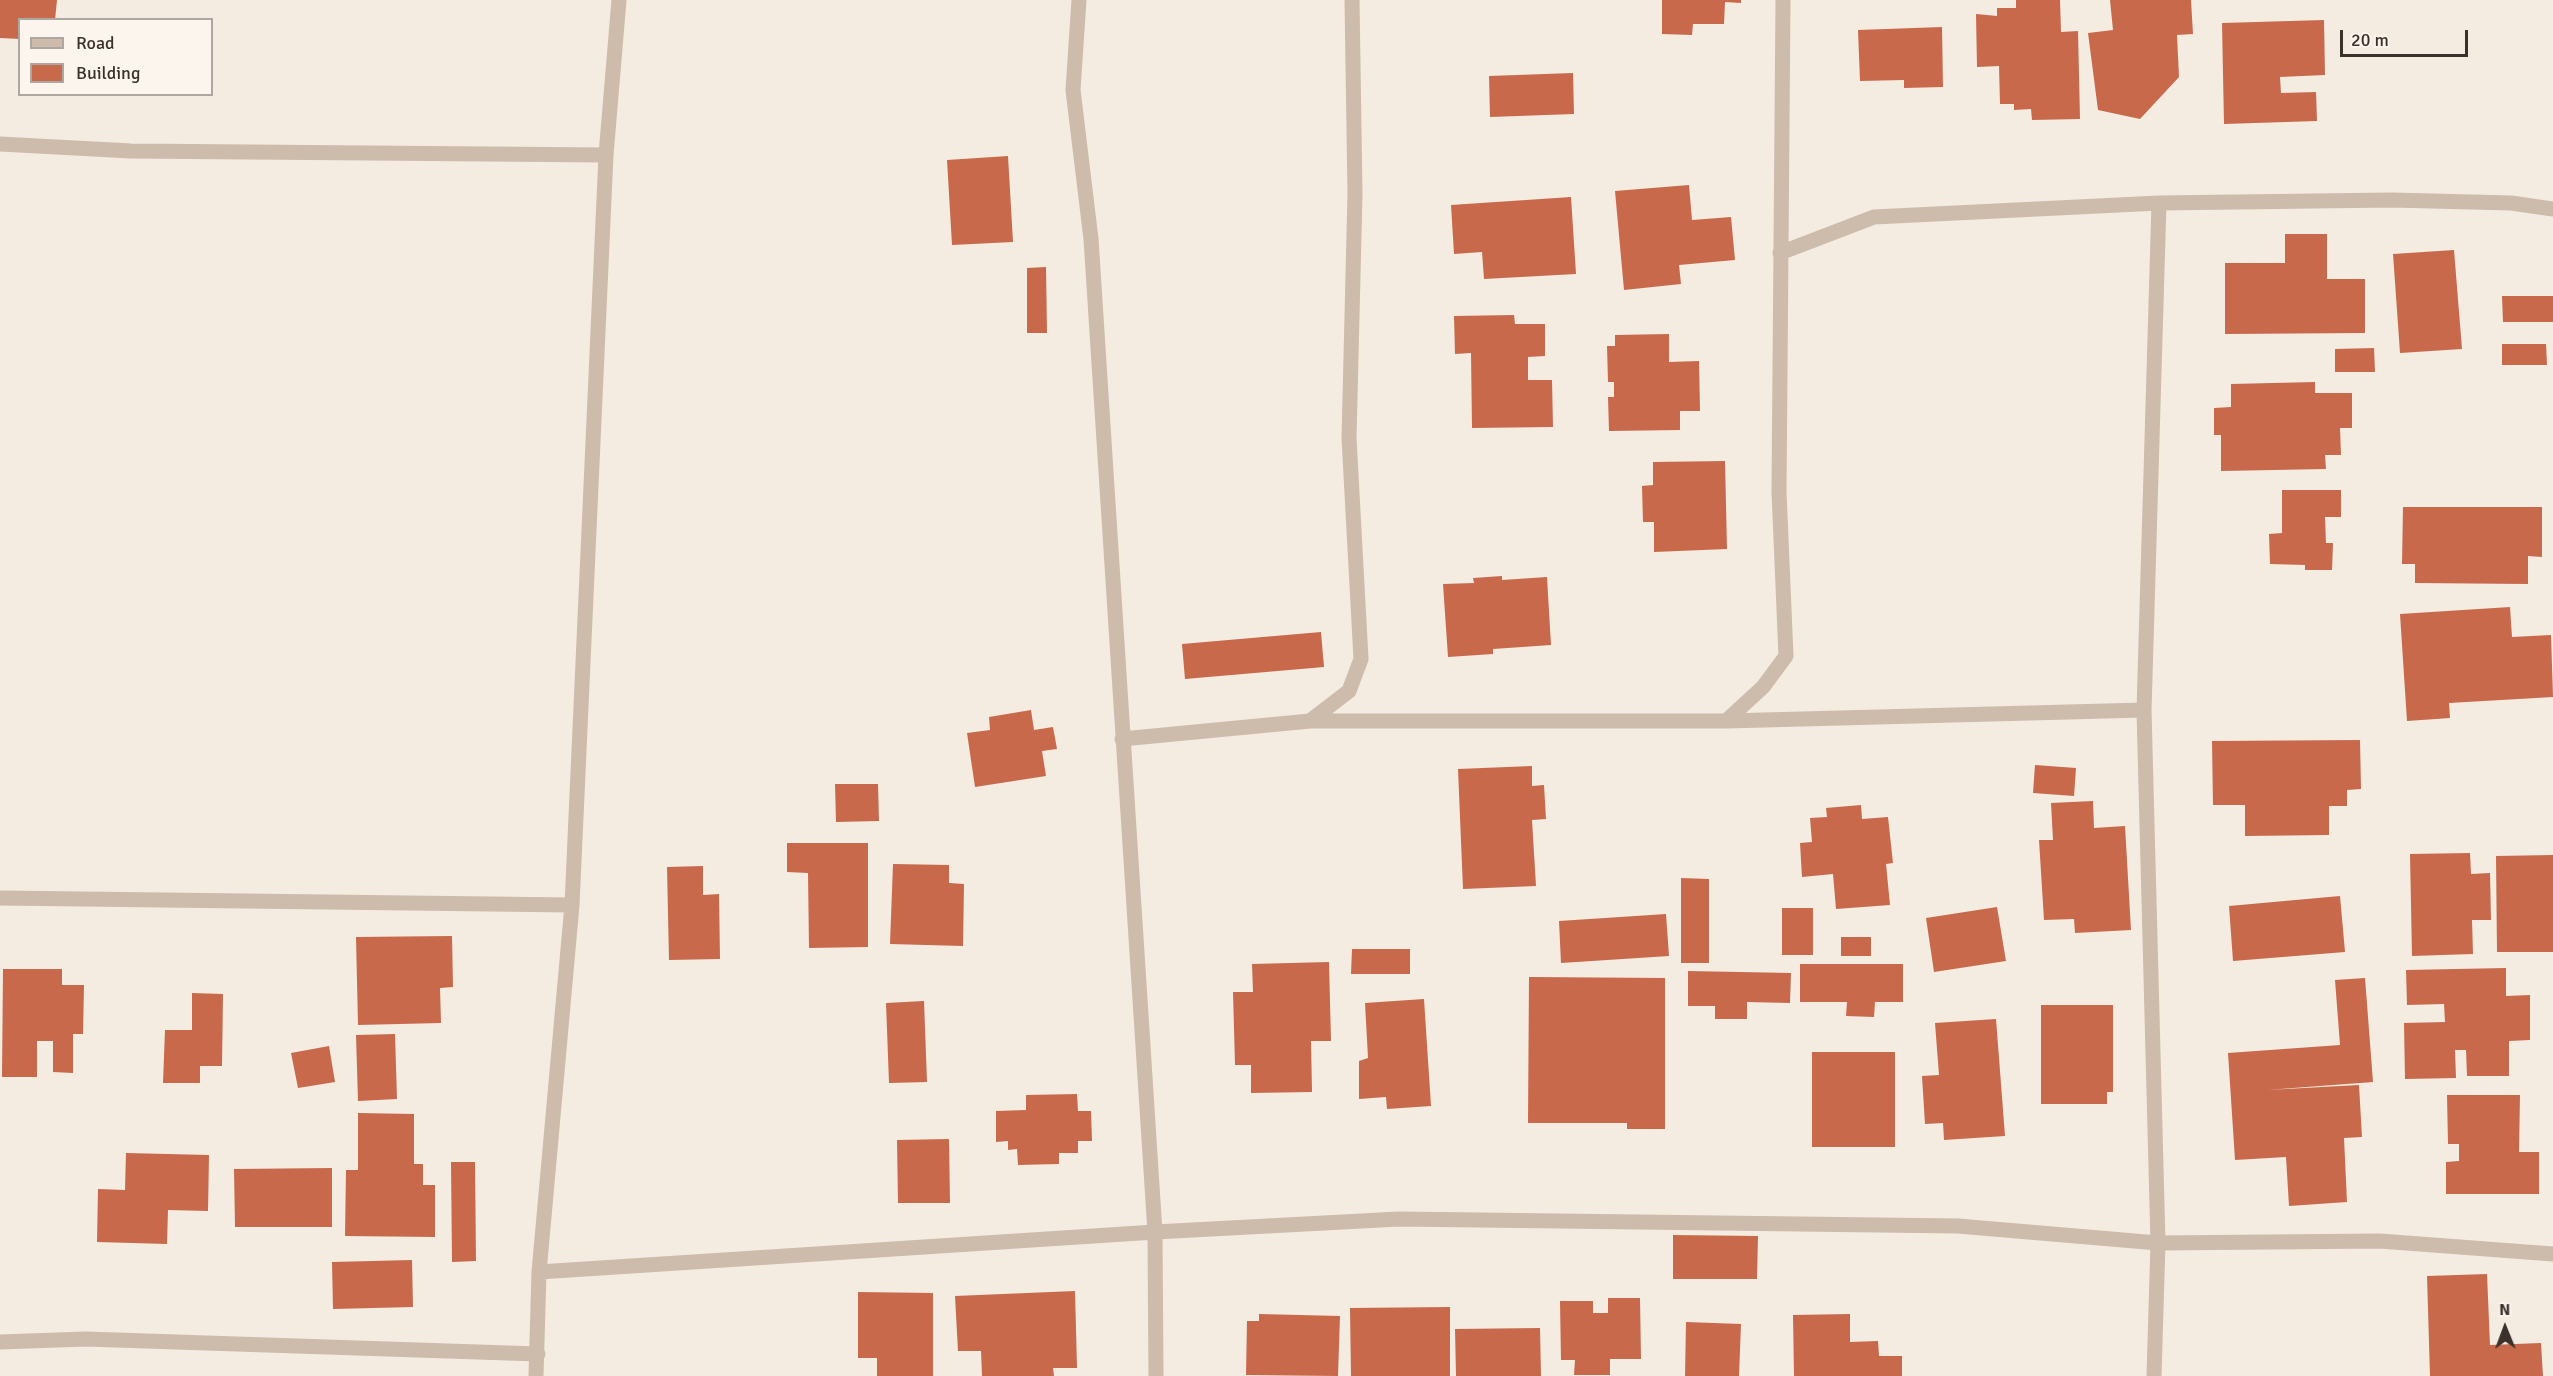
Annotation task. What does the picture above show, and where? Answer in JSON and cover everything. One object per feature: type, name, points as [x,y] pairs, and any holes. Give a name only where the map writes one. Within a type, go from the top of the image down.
[{"type":"street","points":[[536,1376],[539,1272],[572,905],[606,155],[619,0]]},
{"type":"street","points":[[1079,0],[1073,90],[1091,239],[1155,1232],[1156,1376]]},
{"type":"street","points":[[1310,721],[1349,691],[1361,659],[1349,438],[1355,194],[1352,0]]},
{"type":"street","points":[[1726,720],[1763,687],[1786,656],[1779,492],[1783,0]]},
{"type":"street","points":[[0,144],[131,151],[606,155]]},
{"type":"street","points":[[1780,253],[1874,216],[2158,203],[2392,200],[2511,203],[2553,209]]},
{"type":"street","points":[[2154,1376],[2158,1243],[2144,710],[2158,203]]},
{"type":"street","points":[[1122,740],[1310,721],[1726,720],[2144,710]]},
{"type":"street","points":[[0,898],[572,905]]},
{"type":"street","points":[[539,1272],[1155,1232],[1399,1219],[1958,1226],[2158,1243],[2380,1241],[2553,1254]]},
{"type":"street","points":[[0,1342],[86,1339],[538,1354]]},
{"type":"building","points":[[0,0],[57,0],[55,18],[18,18],[18,39],[0,38]]},
{"type":"building","points":[[1662,0],[1741,0],[1741,3],[1725,2],[1724,24],[1693,24],[1692,35],[1662,34]]},
{"type":"building","points":[[2016,0],[2060,0],[2061,32],[2078,31],[2080,119],[2032,120],[2031,109],[2014,110],[2014,104],[2000,104],[1999,66],[1977,67],[1976,14],[1997,16],[1997,8],[2016,8]]},
{"type":"building","points":[[2110,0],[2191,0],[2193,34],[2177,35],[2179,77],[2140,119],[2098,110],[2088,33],[2113,30]]},
{"type":"building","points":[[2324,20],[2325,75],[2280,77],[2281,93],[2316,92],[2317,121],[2224,124],[2222,23]]},
{"type":"building","points":[[1942,27],[1943,87],[1904,88],[1904,80],[1860,81],[1858,30]]},
{"type":"building","points":[[1573,73],[1574,114],[1490,117],[1489,76]]},
{"type":"building","points":[[1008,156],[1013,242],[952,245],[947,160]]},
{"type":"building","points":[[1689,185],[1692,220],[1731,217],[1735,260],[1679,265],[1681,284],[1624,290],[1615,191]]},
{"type":"building","points":[[1571,197],[1576,274],[1484,279],[1482,252],[1454,254],[1451,205]]},
{"type":"building","points":[[2285,234],[2327,234],[2327,279],[2365,279],[2365,333],[2225,334],[2225,263],[2285,263]]},
{"type":"building","points":[[2454,250],[2462,349],[2400,353],[2393,254]]},
{"type":"building","points":[[1046,267],[1047,333],[1027,333],[1027,268]]},
{"type":"building","points":[[2502,296],[2553,296],[2553,322],[2503,322]]},
{"type":"building","points":[[1514,315],[1515,324],[1545,324],[1545,356],[1528,357],[1528,380],[1552,380],[1553,427],[1472,428],[1471,353],[1455,354],[1454,316]]},
{"type":"building","points":[[1669,334],[1669,362],[1699,361],[1700,411],[1680,411],[1680,430],[1609,431],[1608,397],[1614,397],[1614,382],[1608,382],[1607,346],[1615,346],[1615,335]]},
{"type":"building","points":[[2502,344],[2546,344],[2547,365],[2502,365]]},
{"type":"building","points":[[2374,348],[2375,372],[2335,372],[2335,349]]},
{"type":"building","points":[[2315,382],[2315,393],[2352,393],[2352,428],[2340,428],[2341,455],[2325,455],[2326,469],[2221,471],[2221,435],[2214,435],[2214,408],[2231,407],[2231,384]]},
{"type":"building","points":[[1725,461],[1727,549],[1654,552],[1654,522],[1643,522],[1642,486],[1653,485],[1653,462]]},
{"type":"building","points":[[2282,490],[2341,490],[2341,517],[2325,517],[2326,543],[2333,543],[2332,570],[2305,570],[2305,565],[2270,564],[2269,534],[2282,533]]},
{"type":"building","points":[[2403,507],[2542,507],[2542,557],[2528,556],[2528,584],[2415,583],[2415,564],[2402,564]]},
{"type":"building","points":[[1502,576],[1502,580],[1547,577],[1551,645],[1493,649],[1493,654],[1448,657],[1443,584],[1474,583],[1473,578]]},
{"type":"building","points":[[2510,607],[2512,637],[2551,635],[2553,697],[2449,703],[2450,718],[2407,721],[2400,614]]},
{"type":"building","points":[[1321,632],[1324,667],[1185,679],[1182,644]]},
{"type":"building","points":[[1031,710],[1034,730],[1053,727],[1057,749],[1042,751],[1046,776],[975,787],[967,733],[990,730],[989,717]]},
{"type":"building","points":[[2360,740],[2361,789],[2347,790],[2347,806],[2329,806],[2329,835],[2245,836],[2245,805],[2213,805],[2212,741]]},
{"type":"building","points":[[2035,765],[2076,768],[2074,796],[2033,793]]},
{"type":"building","points":[[1532,766],[1532,786],[1544,785],[1546,819],[1532,820],[1536,886],[1463,889],[1458,769]]},
{"type":"building","points":[[835,784],[878,784],[879,821],[836,822]]},
{"type":"building","points":[[2093,801],[2094,828],[2125,826],[2131,930],[2075,933],[2074,919],[2044,920],[2039,840],[2053,840],[2051,803]]},
{"type":"building","points":[[1861,805],[1862,819],[1888,817],[1893,863],[1886,864],[1890,905],[1836,909],[1833,874],[1802,877],[1800,843],[1812,842],[1810,818],[1827,817],[1826,808]]},
{"type":"building","points":[[787,843],[868,843],[868,947],[809,948],[808,873],[787,872]]},
{"type":"building","points":[[2470,853],[2471,874],[2490,873],[2491,920],[2472,920],[2473,954],[2412,956],[2410,854]]},
{"type":"building","points":[[2553,855],[2553,952],[2497,952],[2496,856]]},
{"type":"building","points":[[893,864],[949,865],[949,883],[964,884],[963,946],[890,944]]},
{"type":"building","points":[[703,866],[703,895],[719,894],[720,959],[669,960],[667,867]]},
{"type":"building","points":[[1681,878],[1709,879],[1709,963],[1681,963]]},
{"type":"building","points":[[2340,896],[2345,952],[2233,961],[2229,906]]},
{"type":"building","points":[[1997,907],[2006,961],[1934,972],[1926,918]]},
{"type":"building","points":[[1782,908],[1813,908],[1813,955],[1782,955]]},
{"type":"building","points":[[1666,914],[1669,956],[1561,963],[1559,921]]},
{"type":"building","points":[[452,936],[453,987],[440,988],[441,1023],[358,1025],[356,937]]},
{"type":"building","points":[[1841,937],[1871,937],[1871,956],[1841,956]]},
{"type":"building","points":[[1352,949],[1410,949],[1410,974],[1351,974]]},
{"type":"building","points":[[1329,962],[1331,1041],[1311,1041],[1312,1092],[1251,1093],[1251,1065],[1235,1065],[1233,992],[1253,992],[1252,964]]},
{"type":"building","points":[[1800,964],[1903,964],[1903,1002],[1875,1002],[1874,1017],[1846,1016],[1847,1002],[1800,1002]]},
{"type":"building","points":[[2506,968],[2506,996],[2530,995],[2530,1040],[2509,1041],[2509,1076],[2467,1076],[2466,1050],[2455,1050],[2456,1078],[2405,1079],[2404,1023],[2445,1022],[2444,1004],[2407,1005],[2406,970]]},
{"type":"building","points":[[3,969],[62,969],[62,985],[84,985],[83,1034],[73,1034],[73,1073],[53,1072],[53,1041],[37,1041],[37,1077],[2,1077]]},
{"type":"building","points":[[1688,971],[1791,973],[1790,1003],[1747,1002],[1747,1019],[1715,1019],[1715,1006],[1688,1006]]},
{"type":"building","points":[[1529,977],[1665,978],[1665,1129],[1627,1129],[1627,1123],[1528,1123]]},
{"type":"building","points":[[2365,978],[2373,1082],[2267,1090],[2359,1085],[2362,1137],[2344,1138],[2347,1202],[2289,1206],[2286,1157],[2235,1160],[2228,1053],[2340,1045],[2335,980]]},
{"type":"building","points":[[192,993],[223,994],[222,1066],[200,1066],[200,1083],[163,1083],[165,1030],[192,1030]]},
{"type":"building","points":[[1424,999],[1431,1106],[1387,1109],[1386,1097],[1359,1099],[1359,1061],[1368,1058],[1365,1003]]},
{"type":"building","points":[[924,1001],[927,1082],[889,1083],[886,1003]]},
{"type":"building","points":[[2041,1005],[2113,1005],[2113,1092],[2107,1092],[2107,1104],[2041,1104]]},
{"type":"building","points":[[1996,1019],[2005,1136],[1944,1140],[1943,1123],[1925,1124],[1922,1076],[1939,1075],[1935,1023]]},
{"type":"building","points":[[395,1034],[397,1099],[358,1101],[356,1035]]},
{"type":"building","points":[[329,1046],[335,1082],[298,1088],[291,1053]]},
{"type":"building","points":[[1812,1052],[1895,1052],[1895,1147],[1812,1147]]},
{"type":"building","points":[[1077,1094],[1078,1111],[1091,1111],[1092,1141],[1078,1141],[1078,1153],[1059,1153],[1059,1164],[1018,1165],[1017,1149],[1008,1150],[1008,1141],[996,1142],[996,1111],[1026,1110],[1026,1095]]},
{"type":"building","points":[[2447,1095],[2520,1095],[2519,1152],[2539,1152],[2539,1194],[2446,1194],[2446,1162],[2459,1161],[2459,1144],[2448,1144]]},
{"type":"building","points":[[358,1113],[414,1114],[414,1164],[423,1164],[423,1185],[435,1185],[435,1237],[345,1236],[346,1170],[358,1170]]},
{"type":"building","points":[[949,1139],[950,1203],[898,1203],[897,1140]]},
{"type":"building","points":[[126,1153],[209,1155],[208,1211],[168,1210],[167,1244],[97,1242],[98,1189],[125,1190]]},
{"type":"building","points":[[451,1162],[475,1162],[476,1261],[452,1262]]},
{"type":"building","points":[[332,1168],[332,1227],[235,1227],[234,1169]]},
{"type":"building","points":[[1673,1235],[1758,1236],[1757,1279],[1673,1279]]},
{"type":"building","points":[[412,1260],[413,1307],[333,1309],[332,1262]]},
{"type":"building","points":[[2487,1274],[2490,1345],[2541,1343],[2543,1376],[2430,1376],[2427,1276]]},
{"type":"building","points":[[1075,1291],[1077,1368],[1053,1368],[1054,1376],[982,1376],[981,1351],[958,1351],[955,1296]]},
{"type":"building","points":[[858,1292],[933,1293],[933,1376],[877,1376],[877,1358],[858,1358]]},
{"type":"building","points":[[1608,1298],[1640,1298],[1641,1359],[1610,1359],[1610,1375],[1574,1375],[1575,1360],[1561,1360],[1560,1301],[1593,1301],[1593,1313],[1608,1313]]},
{"type":"building","points":[[1450,1307],[1450,1376],[1351,1376],[1350,1308]]},
{"type":"building","points":[[1259,1314],[1340,1316],[1338,1376],[1246,1375],[1247,1321],[1259,1321]]},
{"type":"building","points":[[1850,1314],[1850,1342],[1878,1341],[1879,1356],[1902,1356],[1902,1376],[1794,1376],[1793,1315]]},
{"type":"building","points":[[1686,1322],[1741,1324],[1739,1376],[1685,1376]]},
{"type":"building","points":[[1540,1328],[1541,1376],[1456,1376],[1455,1329]]}]
